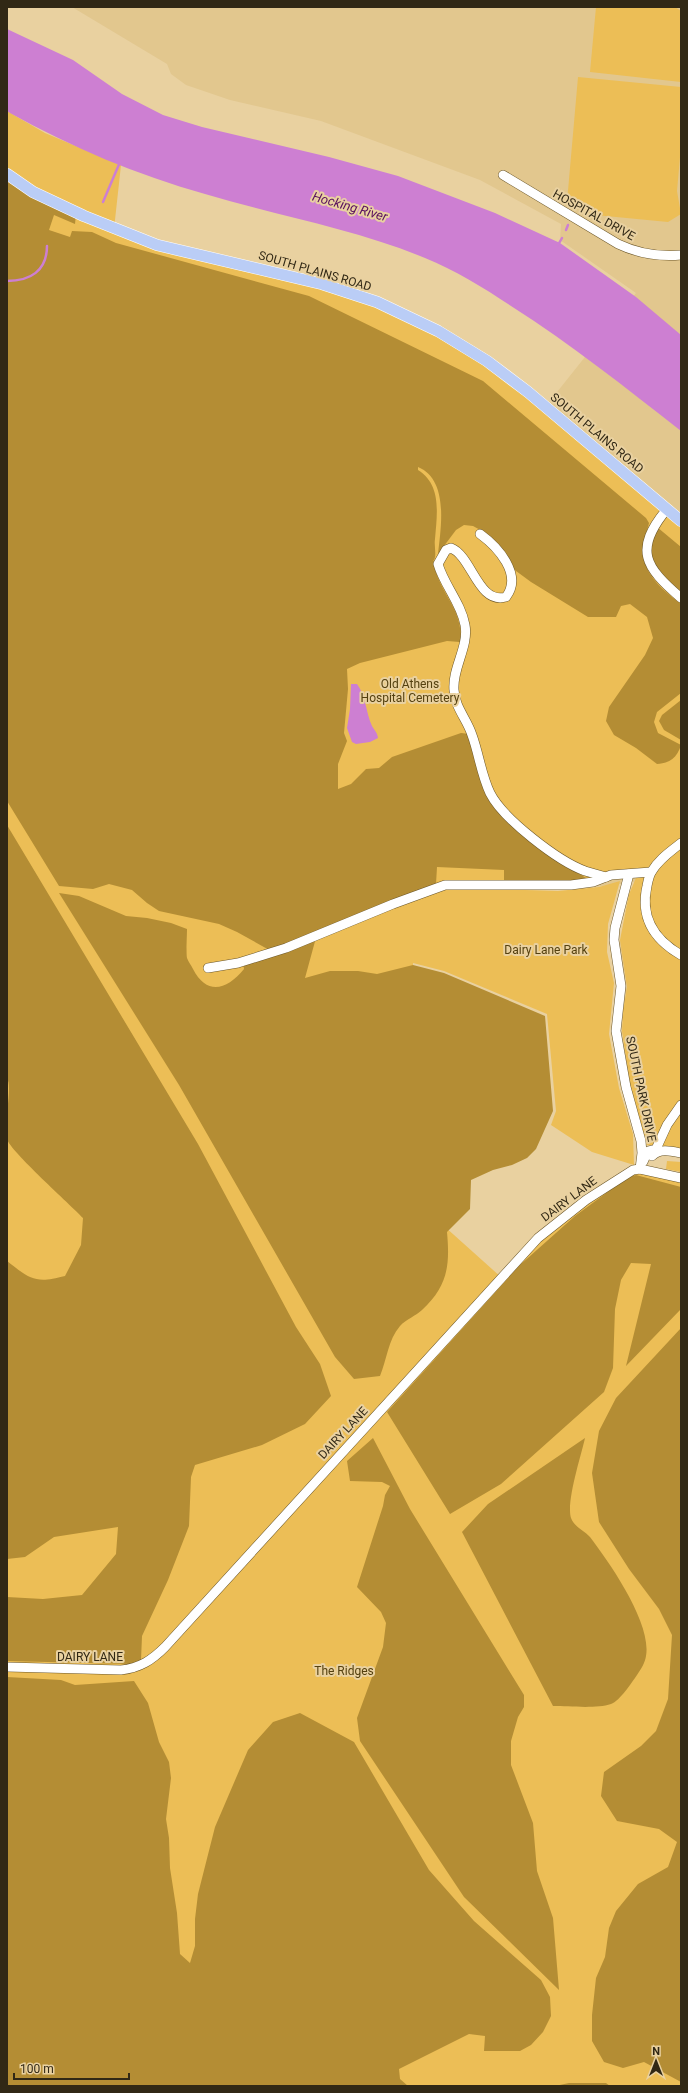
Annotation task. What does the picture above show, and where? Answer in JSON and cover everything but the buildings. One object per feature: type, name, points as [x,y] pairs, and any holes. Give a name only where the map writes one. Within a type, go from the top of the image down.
[{"type":"main road","name":"SOUTH PLAINS ROAD","points":[[7,174],[34,192],[84,216],[157,245],[322,284],[377,302],[438,331],[487,361],[528,392],[681,521]]},
{"type":"street","name":"HOSPITAL DRIVE","points":[[503,175],[618,244],[635,252],[654,256],[681,255]]},
{"type":"street","points":[[667,509],[656,525],[649,540],[647,557],[648,564],[658,577],[681,598]]},
{"type":"street","points":[[480,534],[499,553],[510,569],[512,585],[506,597],[494,597],[487,592],[461,555],[454,549],[450,548],[446,550],[438,564],[445,584],[461,612],[465,625],[465,638],[454,681],[454,691],[458,707],[473,736],[482,775],[491,794],[507,816],[564,859],[584,871],[606,877]]},
{"type":"street","points":[[681,843],[663,857],[650,872],[645,898],[646,915],[655,933],[681,955]]},
{"type":"street","points":[[208,968],[238,963],[286,948],[438,886],[458,884],[571,885],[593,882],[606,877],[650,872]]},
{"type":"street","name":"SOUTH PARK DRIVE","points":[[629,874],[614,940],[621,986],[616,1031],[626,1087],[642,1153],[640,1169]]},
{"type":"street","points":[[640,1169],[648,1151],[656,1150],[667,1124],[681,1105]]},
{"type":"street","points":[[640,1169],[658,1152],[664,1151],[681,1153]]},
{"type":"street","points":[[640,1169],[681,1178]]},
{"type":"street","name":"DAIRY LANE","points":[[7,1667],[121,1670],[150,1661],[165,1647],[538,1238],[559,1220],[604,1188],[630,1171],[640,1169]]},
{"type":"shaded area","points":[[72,7],[681,7],[681,1149],[629,1067],[619,946],[636,882],[578,889],[438,893],[467,505],[636,293],[560,240],[561,224],[480,180],[321,121],[230,100],[186,85],[171,74],[167,64]]},
{"type":"shaded area","points":[[7,176],[76,214],[75,224],[54,215],[49,230],[70,237],[72,231],[92,232],[116,243],[309,296],[483,381],[646,518],[649,523],[644,541],[643,553],[647,569],[656,582],[681,604],[681,693],[657,712],[654,722],[658,733],[681,745],[675,756],[669,761],[657,764],[636,748],[614,735],[606,721],[609,707],[645,655],[653,638],[647,617],[630,604],[621,606],[616,617],[588,617],[531,582],[512,568],[484,532],[473,526],[464,525],[456,530],[438,554],[441,518],[439,493],[435,482],[428,473],[418,467],[418,470],[426,476],[434,492],[437,520],[434,562],[440,583],[459,621],[460,642],[447,641],[360,663],[347,669],[348,689],[344,733],[347,741],[338,764],[338,789],[351,784],[366,769],[379,768],[392,757],[461,733],[470,734],[496,807],[578,873],[591,881],[504,882],[504,870],[437,867],[436,884],[271,951],[219,924],[159,911],[132,890],[109,884],[93,889],[59,886],[7,801]]},
{"type":"shaded area","points":[[657,527],[681,547],[681,592],[659,571],[651,556],[652,538]]},
{"type":"shaded area","points":[[681,700],[681,740],[664,730],[659,721],[662,715]]},
{"type":"shaded area","points":[[7,825],[198,1144],[296,1327],[320,1364],[331,1396],[305,1424],[262,1445],[195,1465],[191,1477],[189,1526],[168,1580],[142,1636],[141,1660],[130,1664],[7,1661],[7,1597],[43,1599],[82,1595],[116,1554],[118,1527],[54,1537],[25,1557],[7,1559],[7,1261],[28,1276],[40,1280],[65,1276],[81,1245],[83,1218],[18,1155],[7,1139],[6,1125],[9,1083],[7,1079]]},
{"type":"shaded area","points":[[59,893],[79,896],[126,916],[147,918],[171,923],[187,929],[187,959],[199,978],[204,983],[211,986],[217,987],[231,982],[244,969],[243,962],[317,934],[305,978],[330,971],[358,971],[377,974],[413,965],[444,973],[545,1016],[553,1111],[536,1149],[527,1158],[512,1165],[493,1170],[471,1180],[470,1209],[447,1232],[448,1255],[442,1283],[431,1301],[420,1312],[402,1324],[396,1331],[390,1343],[380,1376],[354,1379],[335,1357],[179,1085]]},
{"type":"shaded area","points":[[636,1175],[681,1187],[681,1309],[626,1366],[651,1264],[631,1263],[621,1280],[615,1309],[613,1368],[604,1392],[501,1484],[450,1514],[387,1412],[520,1265],[575,1216],[628,1177]]},
{"type":"shaded area","points":[[681,1328],[681,2082],[644,2062],[623,2068],[604,2062],[592,2041],[592,2015],[596,1978],[605,1957],[609,1928],[616,1911],[638,1884],[668,1867],[677,1842],[659,1829],[617,1821],[601,1796],[604,1772],[641,1746],[656,1731],[668,1699],[672,1635],[659,1609],[629,1569],[599,1522],[592,1473],[599,1431],[616,1398]]},
{"type":"shaded area","points":[[373,1438],[410,1509],[524,1695],[524,1707],[518,1717],[511,1741],[511,1765],[533,1823],[537,1871],[553,1918],[559,1990],[464,1897],[360,1741],[357,1718],[383,1647],[386,1623],[381,1612],[357,1587],[383,1506],[385,1495],[390,1486],[382,1482],[350,1481],[347,1461]]},
{"type":"shaded area","points":[[585,1438],[572,1490],[570,1511],[571,1518],[577,1527],[590,1537],[608,1562],[636,1610],[646,1642],[646,1656],[644,1664],[626,1691],[611,1704],[605,1706],[582,1707],[553,1706],[462,1532],[488,1504]]},
{"type":"shaded area","points":[[7,1677],[61,1680],[75,1685],[134,1681],[148,1703],[159,1742],[169,1762],[171,1778],[166,1819],[169,1838],[170,1868],[177,1913],[180,1954],[190,1963],[195,1946],[195,1919],[198,1894],[215,1827],[248,1750],[273,1722],[300,1713],[354,1742],[429,1870],[474,1921],[541,1980],[550,1997],[551,2016],[543,2032],[531,2045],[520,2051],[484,2051],[485,2036],[469,2034],[399,2069],[400,2079],[408,2086],[7,2086]]},
{"type":"shaded area","points":[[569,2083],[606,2083],[610,2086],[555,2086]]},
{"type":"green space","points":[[596,7],[675,7],[681,11],[681,82],[590,72]]},
{"type":"green space","points":[[578,77],[681,87],[681,146],[677,191],[681,214],[668,222],[585,214],[585,205],[567,202]]},
{"type":"green space","name":"The Ridges","points":[[7,111],[45,133],[121,165],[114,229],[377,302],[487,361],[681,521],[681,1149],[647,1145],[630,1087],[622,1031],[623,1011],[627,987],[620,940],[629,894],[636,878],[617,874],[598,880],[458,884],[428,895],[453,888],[558,891],[599,887],[620,881],[608,924],[607,952],[614,983],[609,1034],[619,1088],[633,1134],[634,1165],[592,1152],[551,1125],[556,1111],[547,1014],[444,971],[413,963],[415,1200],[502,1278],[523,1254],[630,1171],[681,1180],[681,2086],[7,2086]]},
{"type":"green space","points":[[667,1161],[681,1162],[681,1172],[666,1169]]},
{"type":"water","name":"Hocking River","points":[[7,29],[73,60],[122,94],[163,115],[202,127],[329,157],[398,176],[495,213],[560,243],[636,297],[681,335],[681,431],[555,336],[480,286],[436,263],[371,239],[316,223],[233,202],[154,178],[81,149],[10,113],[7,111]]},
{"type":"water","points":[[351,684],[357,684],[360,689],[370,721],[377,734],[378,738],[370,742],[356,744],[352,742],[347,728],[350,709]]},
{"type":"waterway","points":[[103,202],[120,162]]},
{"type":"waterway","points":[[566,230],[568,225]]},
{"type":"waterway","points":[[558,245],[562,238]]},
{"type":"waterway","points":[[7,281],[23,279],[36,273],[44,262],[47,246]]},
{"type":"park label","name":"Old Athens Hospital Cemetery","points":[[410,691]]},
{"type":"park label","name":"Dairy Lane Park","points":[[546,950]]}]
